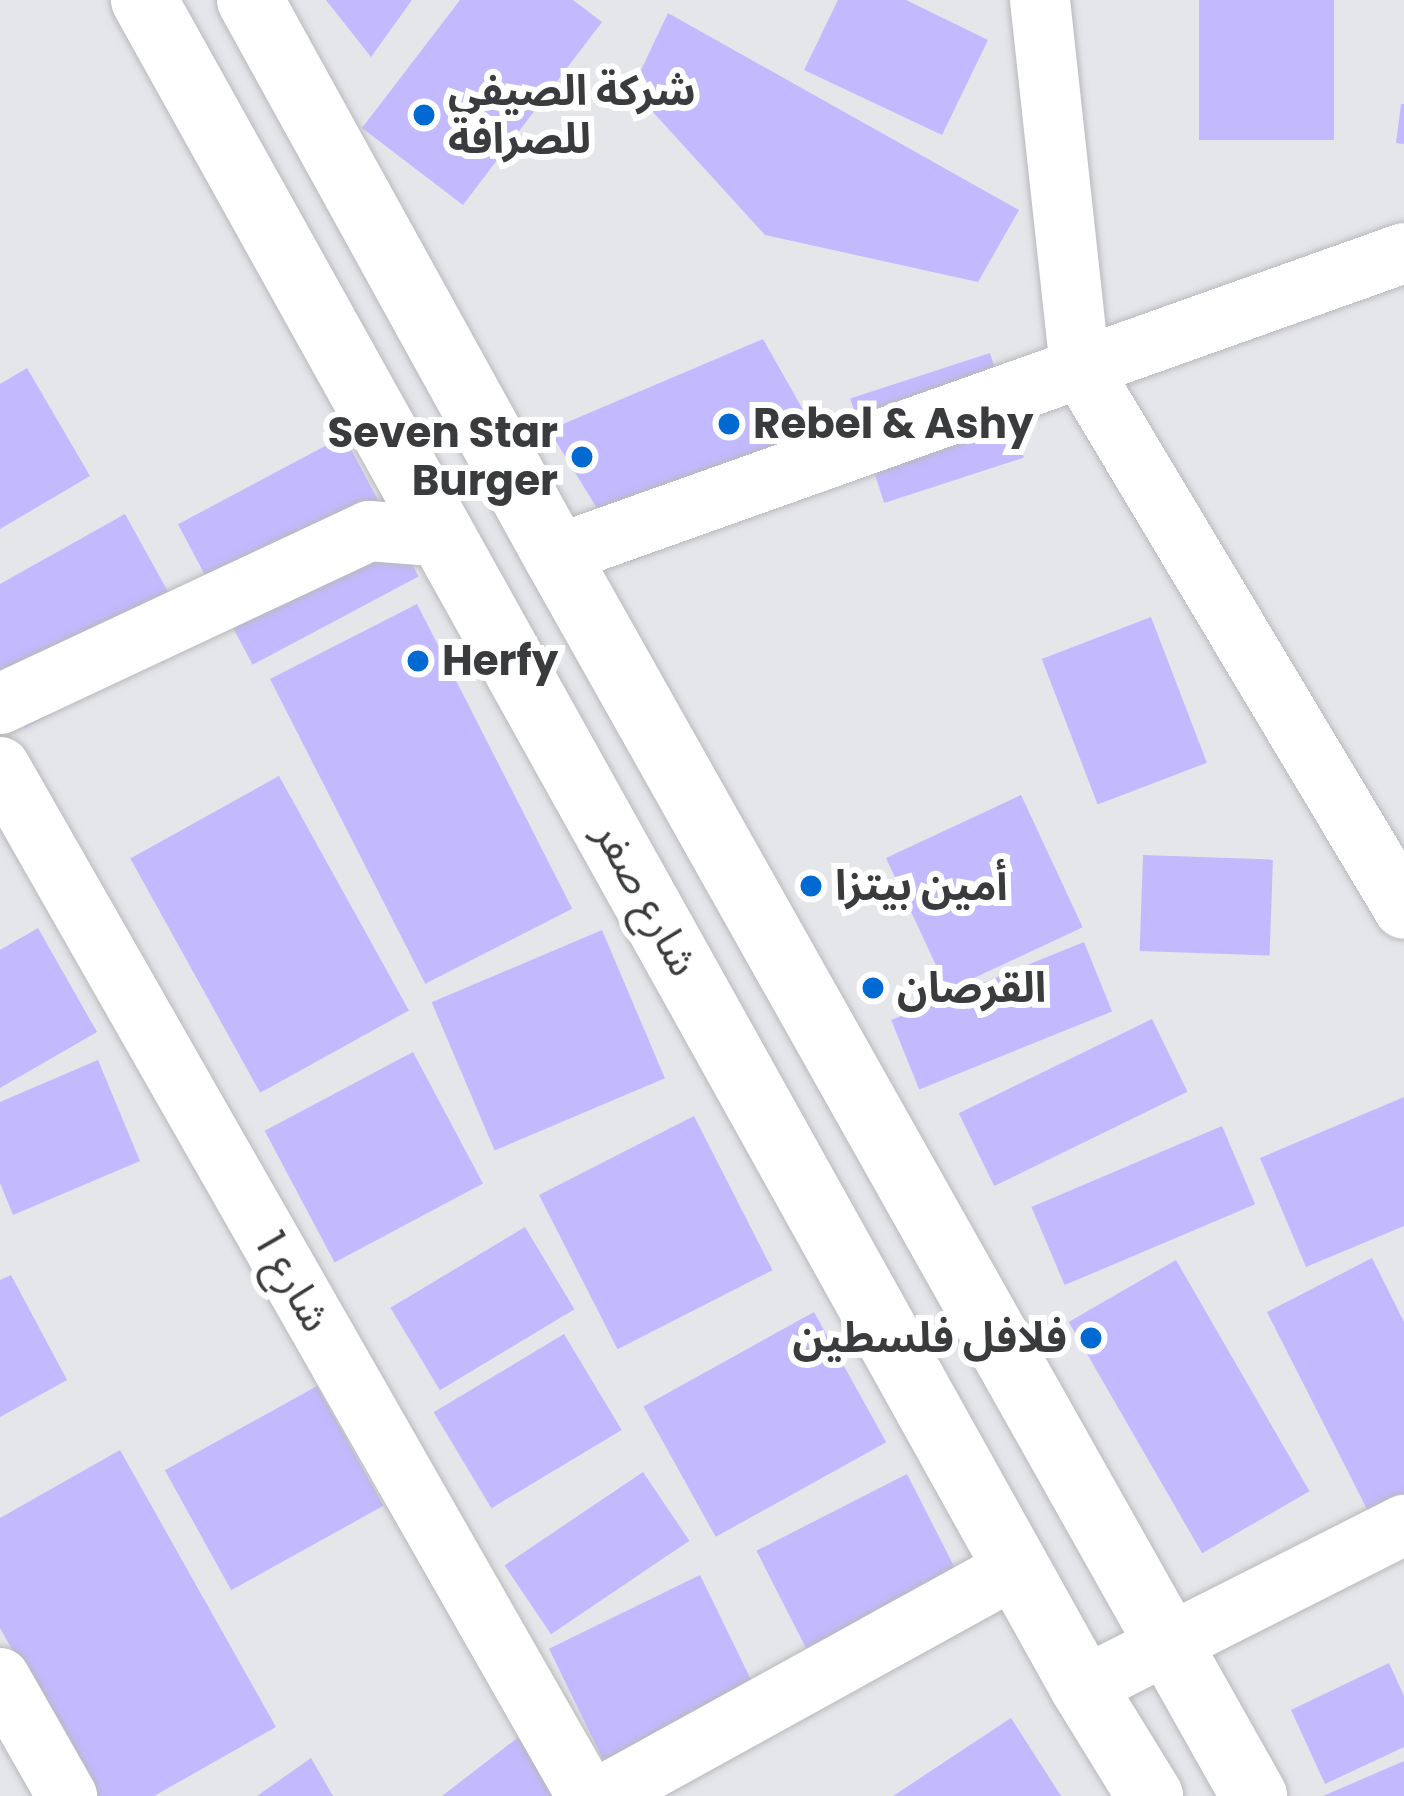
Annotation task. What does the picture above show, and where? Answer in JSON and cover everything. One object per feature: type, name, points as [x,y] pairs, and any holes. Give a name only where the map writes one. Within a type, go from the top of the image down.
[{"type":"street","name":"شارع صفر","points":[[144,0],[1016,1568],[1150,1796]]},
{"type":"street","points":[[250,0],[556,555],[1254,1796]]},
{"type":"street","points":[[1040,0],[1080,367],[1404,909]]},
{"type":"street","points":[[0,704],[369,531],[446,537],[556,555],[1404,253]]},
{"type":"street","name":"شارع 1","points":[[0,767],[587,1796]]},
{"type":"street","points":[[1083,1687],[1404,1526]]},
{"type":"street","points":[[602,1796],[1016,1568]]},
{"type":"street","points":[[0,1678],[67,1796]]},
{"type":"building","points":[[326,0],[412,0],[371,57]]},
{"type":"building","points":[[460,0],[573,0],[602,22],[463,205],[362,128]]},
{"type":"building","points":[[838,0],[906,0],[988,40],[942,135],[804,70]]},
{"type":"building","points":[[1199,0],[1334,0],[1334,140],[1199,140]]},
{"type":"building","points":[[668,13],[1019,210],[978,282],[765,235],[632,89]]},
{"type":"building","points":[[1404,104],[1404,144],[1396,143]]},
{"type":"building","points":[[763,339],[841,477],[630,562],[549,430]]},
{"type":"building","points":[[990,353],[1024,458],[884,503],[850,398]]},
{"type":"building","points":[[27,368],[90,476],[0,529],[0,384]]},
{"type":"building","points":[[344,436],[419,576],[253,665],[178,524]]},
{"type":"building","points":[[125,514],[192,635],[25,728],[0,682],[0,584]]},
{"type":"building","points":[[417,604],[572,909],[425,984],[270,679]]},
{"type":"building","points":[[1151,617],[1207,763],[1098,805],[1042,659]]},
{"type":"building","points":[[279,776],[409,1010],[260,1093],[130,858]]},
{"type":"building","points":[[1021,795],[1083,927],[948,990],[886,858]]},
{"type":"building","points":[[1143,855],[1273,860],[1270,955],[1140,951]]},
{"type":"building","points":[[38,928],[97,1032],[0,1088],[0,950]]},
{"type":"building","points":[[602,930],[665,1078],[495,1150],[432,1002]]},
{"type":"building","points":[[1084,942],[1112,1012],[919,1089],[891,1020]]},
{"type":"building","points":[[1152,1019],[1188,1092],[994,1186],[959,1113]]},
{"type":"building","points":[[413,1052],[483,1184],[335,1262],[265,1131]]},
{"type":"building","points":[[98,1060],[140,1161],[13,1215],[0,1183],[0,1102]]},
{"type":"building","points":[[1404,1097],[1404,1226],[1306,1267],[1260,1158]]},
{"type":"building","points":[[694,1116],[773,1270],[618,1349],[539,1195]]},
{"type":"building","points":[[1222,1126],[1255,1204],[1065,1285],[1031,1207]]},
{"type":"building","points":[[525,1227],[574,1309],[440,1390],[390,1308]]},
{"type":"building","points":[[1372,1258],[1404,1322],[1404,1500],[1371,1517],[1267,1312]]},
{"type":"building","points":[[1176,1260],[1310,1491],[1202,1553],[1069,1322]]},
{"type":"building","points":[[11,1275],[67,1380],[0,1417],[0,1280]]},
{"type":"building","points":[[814,1312],[886,1442],[716,1537],[643,1407]]},
{"type":"building","points":[[564,1334],[622,1430],[491,1508],[434,1412]]},
{"type":"building","points":[[317,1386],[383,1506],[231,1590],[165,1470]]},
{"type":"building","points":[[120,1450],[276,1727],[154,1796],[94,1796],[0,1628],[0,1518]]},
{"type":"building","points":[[643,1472],[689,1541],[551,1634],[505,1565]]},
{"type":"building","points":[[907,1474],[961,1580],[810,1657],[756,1551]]},
{"type":"building","points":[[700,1575],[761,1700],[610,1774],[549,1649]]},
{"type":"building","points":[[1389,1663],[1404,1696],[1404,1747],[1325,1784],[1291,1710]]},
{"type":"building","points":[[1011,1718],[1061,1796],[893,1796]]},
{"type":"building","points":[[525,1732],[557,1796],[442,1796]]},
{"type":"building","points":[[311,1758],[333,1796],[257,1796]]},
{"type":"building","points":[[1404,1761],[1404,1796],[1323,1796]]},
{"type":"place","name":"شركة الصيفي للصرافة","points":[[424,115]]},
{"type":"place","name":"Rebel & Ashy","points":[[729,424]]},
{"type":"place","name":"Seven Star Burger","points":[[582,457]]},
{"type":"place","name":"Herfy","points":[[418,661]]},
{"type":"place","name":"أمين بيتزا","points":[[811,886]]},
{"type":"place","name":"القرصان","points":[[873,988]]},
{"type":"place","name":"فلافل فلسطين","points":[[1091,1338]]}]
